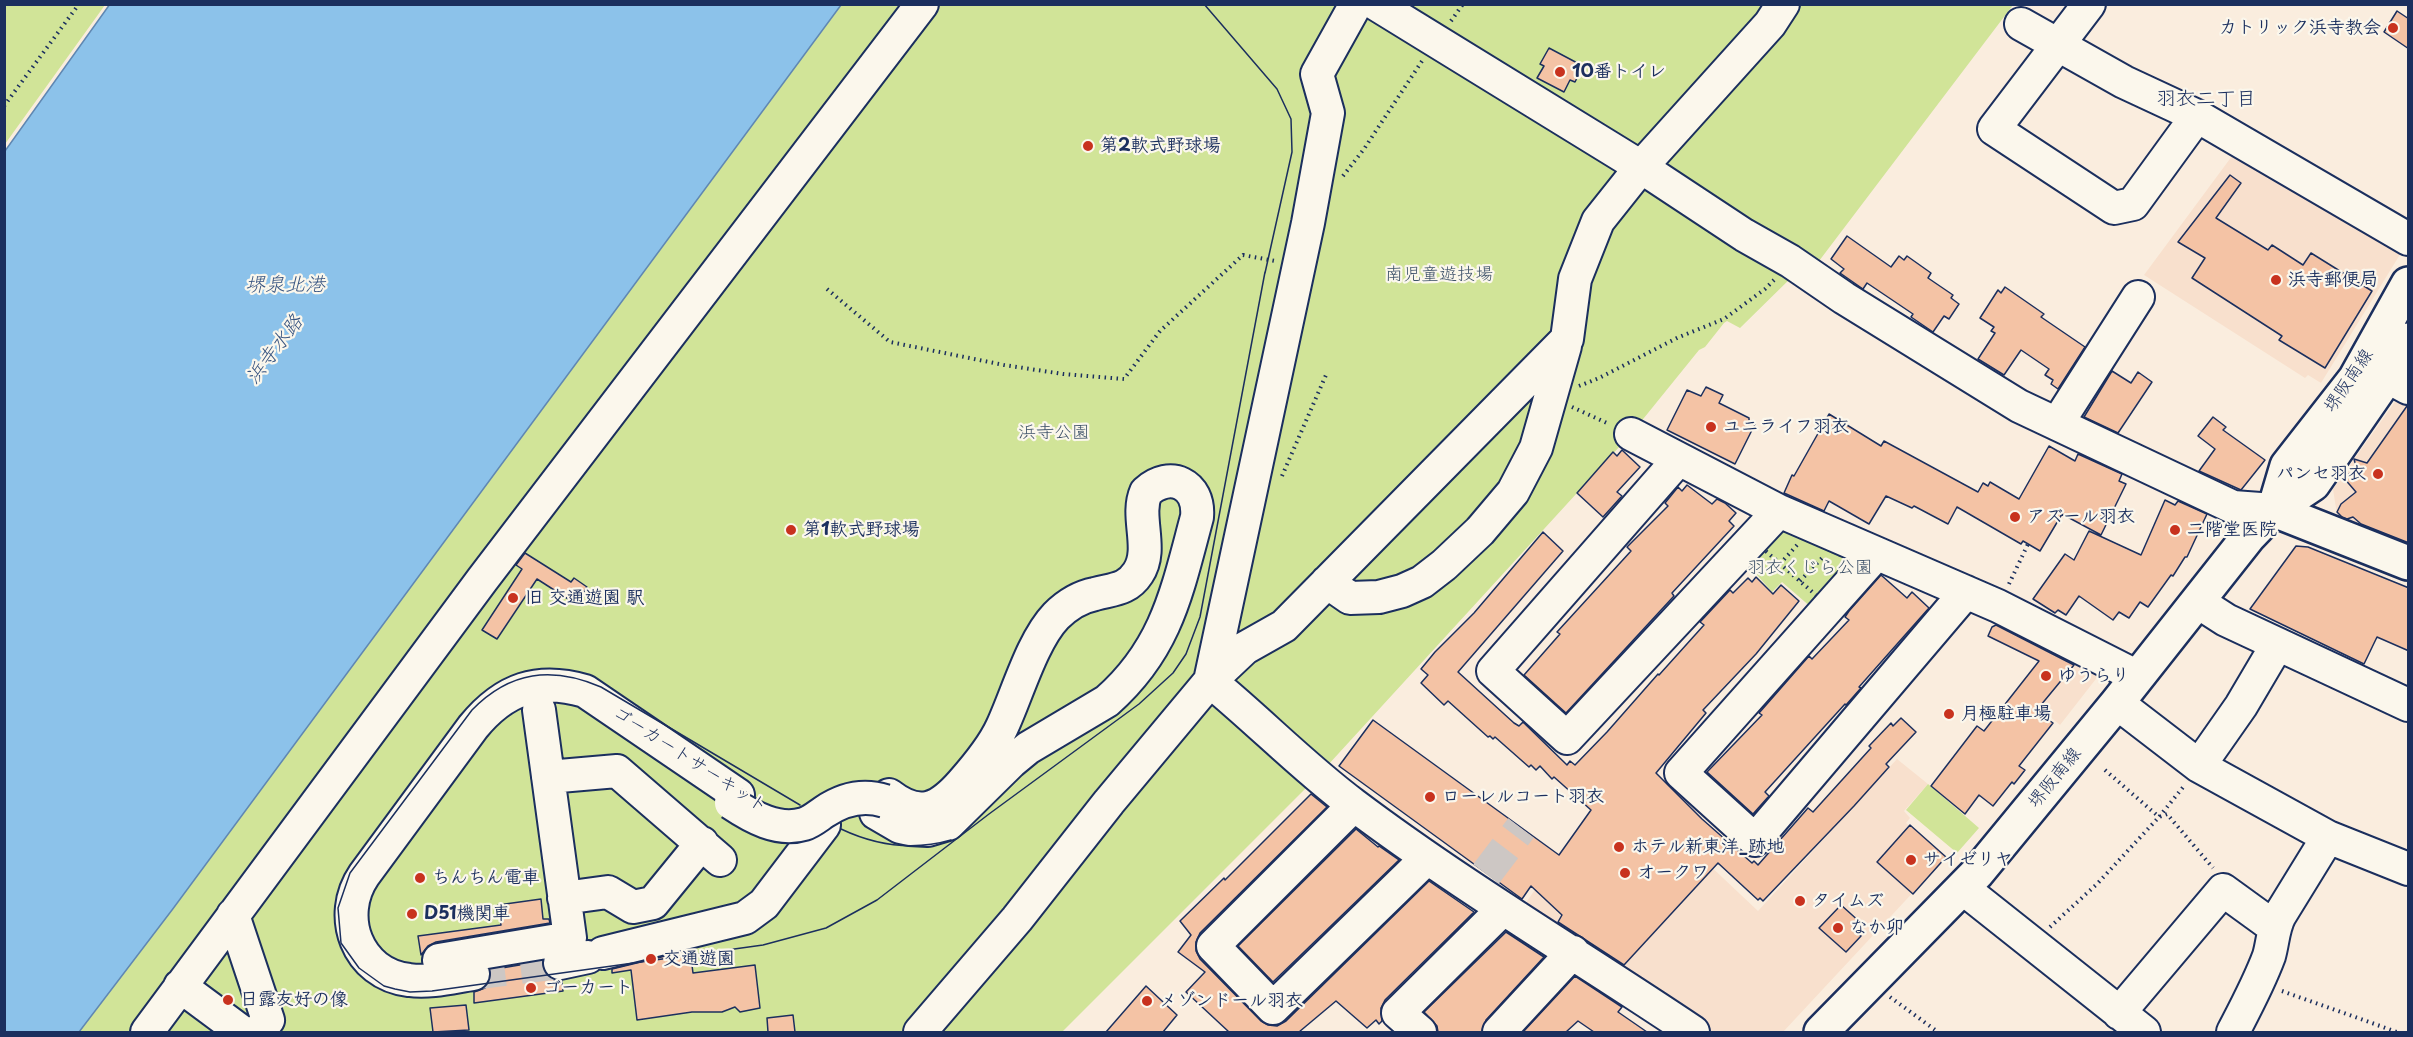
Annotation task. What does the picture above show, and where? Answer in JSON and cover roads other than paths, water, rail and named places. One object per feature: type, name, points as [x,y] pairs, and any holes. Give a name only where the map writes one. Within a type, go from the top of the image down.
[{"type":"main road","name":"堺阪南線","points":[[2274,510],[2287,466],[2355,379],[2409,284]]},
{"type":"main road","name":"堺阪南線","points":[[1821,1032],[1977,873],[2117,703],[2136,676],[2249,536],[2274,510],[2313,484],[2392,379],[2409,340]]},
{"type":"main road","points":[[2274,510],[2409,563]]},
{"type":"street","points":[[147,1032],[482,580],[922,4]]},
{"type":"street","points":[[1210,681],[1299,264],[1328,113],[1317,74],[1356,4]]},
{"type":"street","points":[[1376,4],[1641,167],[1744,235],[1790,261],[1854,304],[2009,400],[2233,507],[2274,510]]},
{"type":"street","points":[[1327,582],[1350,598],[1379,597],[1402,591],[1422,582],[1480,531],[1513,492],[1536,448],[1567,339],[1575,279],[1598,221],[1641,167],[1770,24],[1783,4]]},
{"type":"street","points":[[2089,4],[1994,129],[2114,208],[2133,204],[2197,116]]},
{"type":"street","points":[[2021,24],[2124,82],[2197,116],[2409,238]]},
{"type":"street","points":[[2057,424],[2138,297]]},
{"type":"street","points":[[920,1032],[1017,919],[1109,802],[1210,681],[1245,648],[1284,626],[1567,339]]},
{"type":"street","points":[[1631,434],[1779,511],[1998,606],[2136,676]]},
{"type":"street","points":[[1678,460],[1493,671],[1568,738],[1779,511]]},
{"type":"street","name":"ゴーカートサーキット","points":[[583,952],[755,906],[821,824],[838,816],[882,804],[919,809],[934,807],[948,800],[976,767],[1001,730],[1038,646],[1055,617],[1078,600],[1121,589],[1130,583],[1139,572],[1144,556],[1142,510],[1146,492],[1160,483],[1171,481],[1183,485],[1192,492],[1197,504],[1197,517],[1174,602],[1151,652],[1117,692],[1101,705],[1028,748],[948,824],[928,830],[900,827],[882,804],[870,791],[834,799],[808,816],[788,819],[734,799],[589,706],[560,697],[544,696],[530,699],[504,711],[488,727],[391,855],[366,894],[362,908],[363,929],[370,944],[380,956],[400,967],[419,970],[473,968],[422,981],[390,975],[370,963],[360,950],[352,930],[350,914],[357,886],[364,875],[486,711],[521,690],[547,684],[585,691],[734,799]]},
{"type":"street","points":[[1876,554],[1681,773],[1755,840],[1966,592]]},
{"type":"street","points":[[2198,602],[2226,620],[2277,645],[2409,705]]},
{"type":"street","points":[[2199,766],[2241,706],[2277,645]]},
{"type":"street","points":[[1210,681],[1317,777],[1427,858],[1480,882],[1509,913],[1573,952],[1694,1032]]},
{"type":"street","points":[[2117,703],[2199,766],[2328,837],[2409,869]]},
{"type":"street","points":[[400,967],[570,938],[539,710]]},
{"type":"street","points":[[548,777],[617,771],[711,851],[653,903],[633,907],[608,892],[564,898]]},
{"type":"street","points":[[1354,805],[1212,946],[1273,1008],[1427,858]]},
{"type":"street","points":[[2233,1032],[2259,983],[2272,947],[2274,927],[2328,837]]},
{"type":"street","points":[[2119,1013],[2223,890],[2274,927]]},
{"type":"street","points":[[1970,894],[2031,945],[2144,1032]]},
{"type":"street","points":[[1420,1032],[1398,1013],[1509,913]]},
{"type":"street","points":[[232,915],[268,1020],[258,1032]]},
{"type":"street","points":[[1499,1032],[1573,952]]},
{"type":"street","points":[[180,986],[242,1032]]},
{"type":"water","name":"堺泉北港","points":[[110,4],[841,5],[172,910],[79,1032],[5,1032],[5,151]]},
{"type":"tunnel","points":[[1486,874],[1521,828]]},
{"type":"tunnel","points":[[473,974],[560,963]]},
{"type":"tram line","points":[[1204,4],[1277,89],[1291,119],[1292,152],[1265,273]]},
{"type":"tram line","points":[[800,805],[601,687],[566,676],[532,676],[517,680],[501,687],[472,710],[350,873],[338,908],[341,943],[359,968],[384,986],[410,992],[432,991],[763,945],[826,928],[877,900],[1139,704],[1173,673],[1186,654],[1200,617],[1265,272]]},
{"type":"tram line","points":[[841,829],[868,839],[895,845],[923,845],[951,840]]},
{"type":"place","name":"カトリック浜寺教会","points":[[2393,28]]},
{"type":"place","name":"10番トイレ","points":[[1560,72]]},
{"type":"place","name":"第2軟式野球場","points":[[1088,146]]},
{"type":"place","name":"浜寺郵便局","points":[[2276,280]]},
{"type":"place","name":"ユニライフ羽衣","points":[[1711,427]]},
{"type":"place","name":"パンセ羽衣","points":[[2378,474]]},
{"type":"place","name":"アズール羽衣","points":[[2015,517]]},
{"type":"place","name":"第1軟式野球場","points":[[791,530]]},
{"type":"place","name":"二階堂医院","points":[[2175,530]]},
{"type":"place","name":"旧 交通遊園 駅","points":[[513,598]]},
{"type":"place","name":"ゆうらり","points":[[2046,676]]},
{"type":"place","name":"月極駐車場","points":[[1949,714]]},
{"type":"place","name":"ローレルコート羽衣","points":[[1430,797]]},
{"type":"place","name":"ホテル新東洋_跡地","points":[[1619,847]]},
{"type":"place","name":"サイゼリヤ","points":[[1911,860]]},
{"type":"place","name":"オークワ","points":[[1625,873]]},
{"type":"place","name":"ちんちん電車","points":[[420,878]]},
{"type":"place","name":"タイムズ","points":[[1800,901]]},
{"type":"place","name":"D51機関車","points":[[412,914]]},
{"type":"place","name":"なか卯","points":[[1838,928]]},
{"type":"place","name":"交通遊園","points":[[651,959]]},
{"type":"place","name":"ゴーカート","points":[[531,988]]},
{"type":"place","name":"日露友好の像","points":[[228,1000]]},
{"type":"place","name":"メゾンドール羽衣","points":[[1147,1001]]},
{"type":"district","name":"羽衣二丁目","points":[[2206,99]]},
{"type":"park label","name":"南児童遊技場","points":[[1439,275]]},
{"type":"park label","name":"浜寺公園","points":[[1054,433]]},
{"type":"park label","name":"羽衣くじら公園","points":[[1810,568]]},
{"type":"water label","name":"浜寺水路","points":[[275,350]]}]
